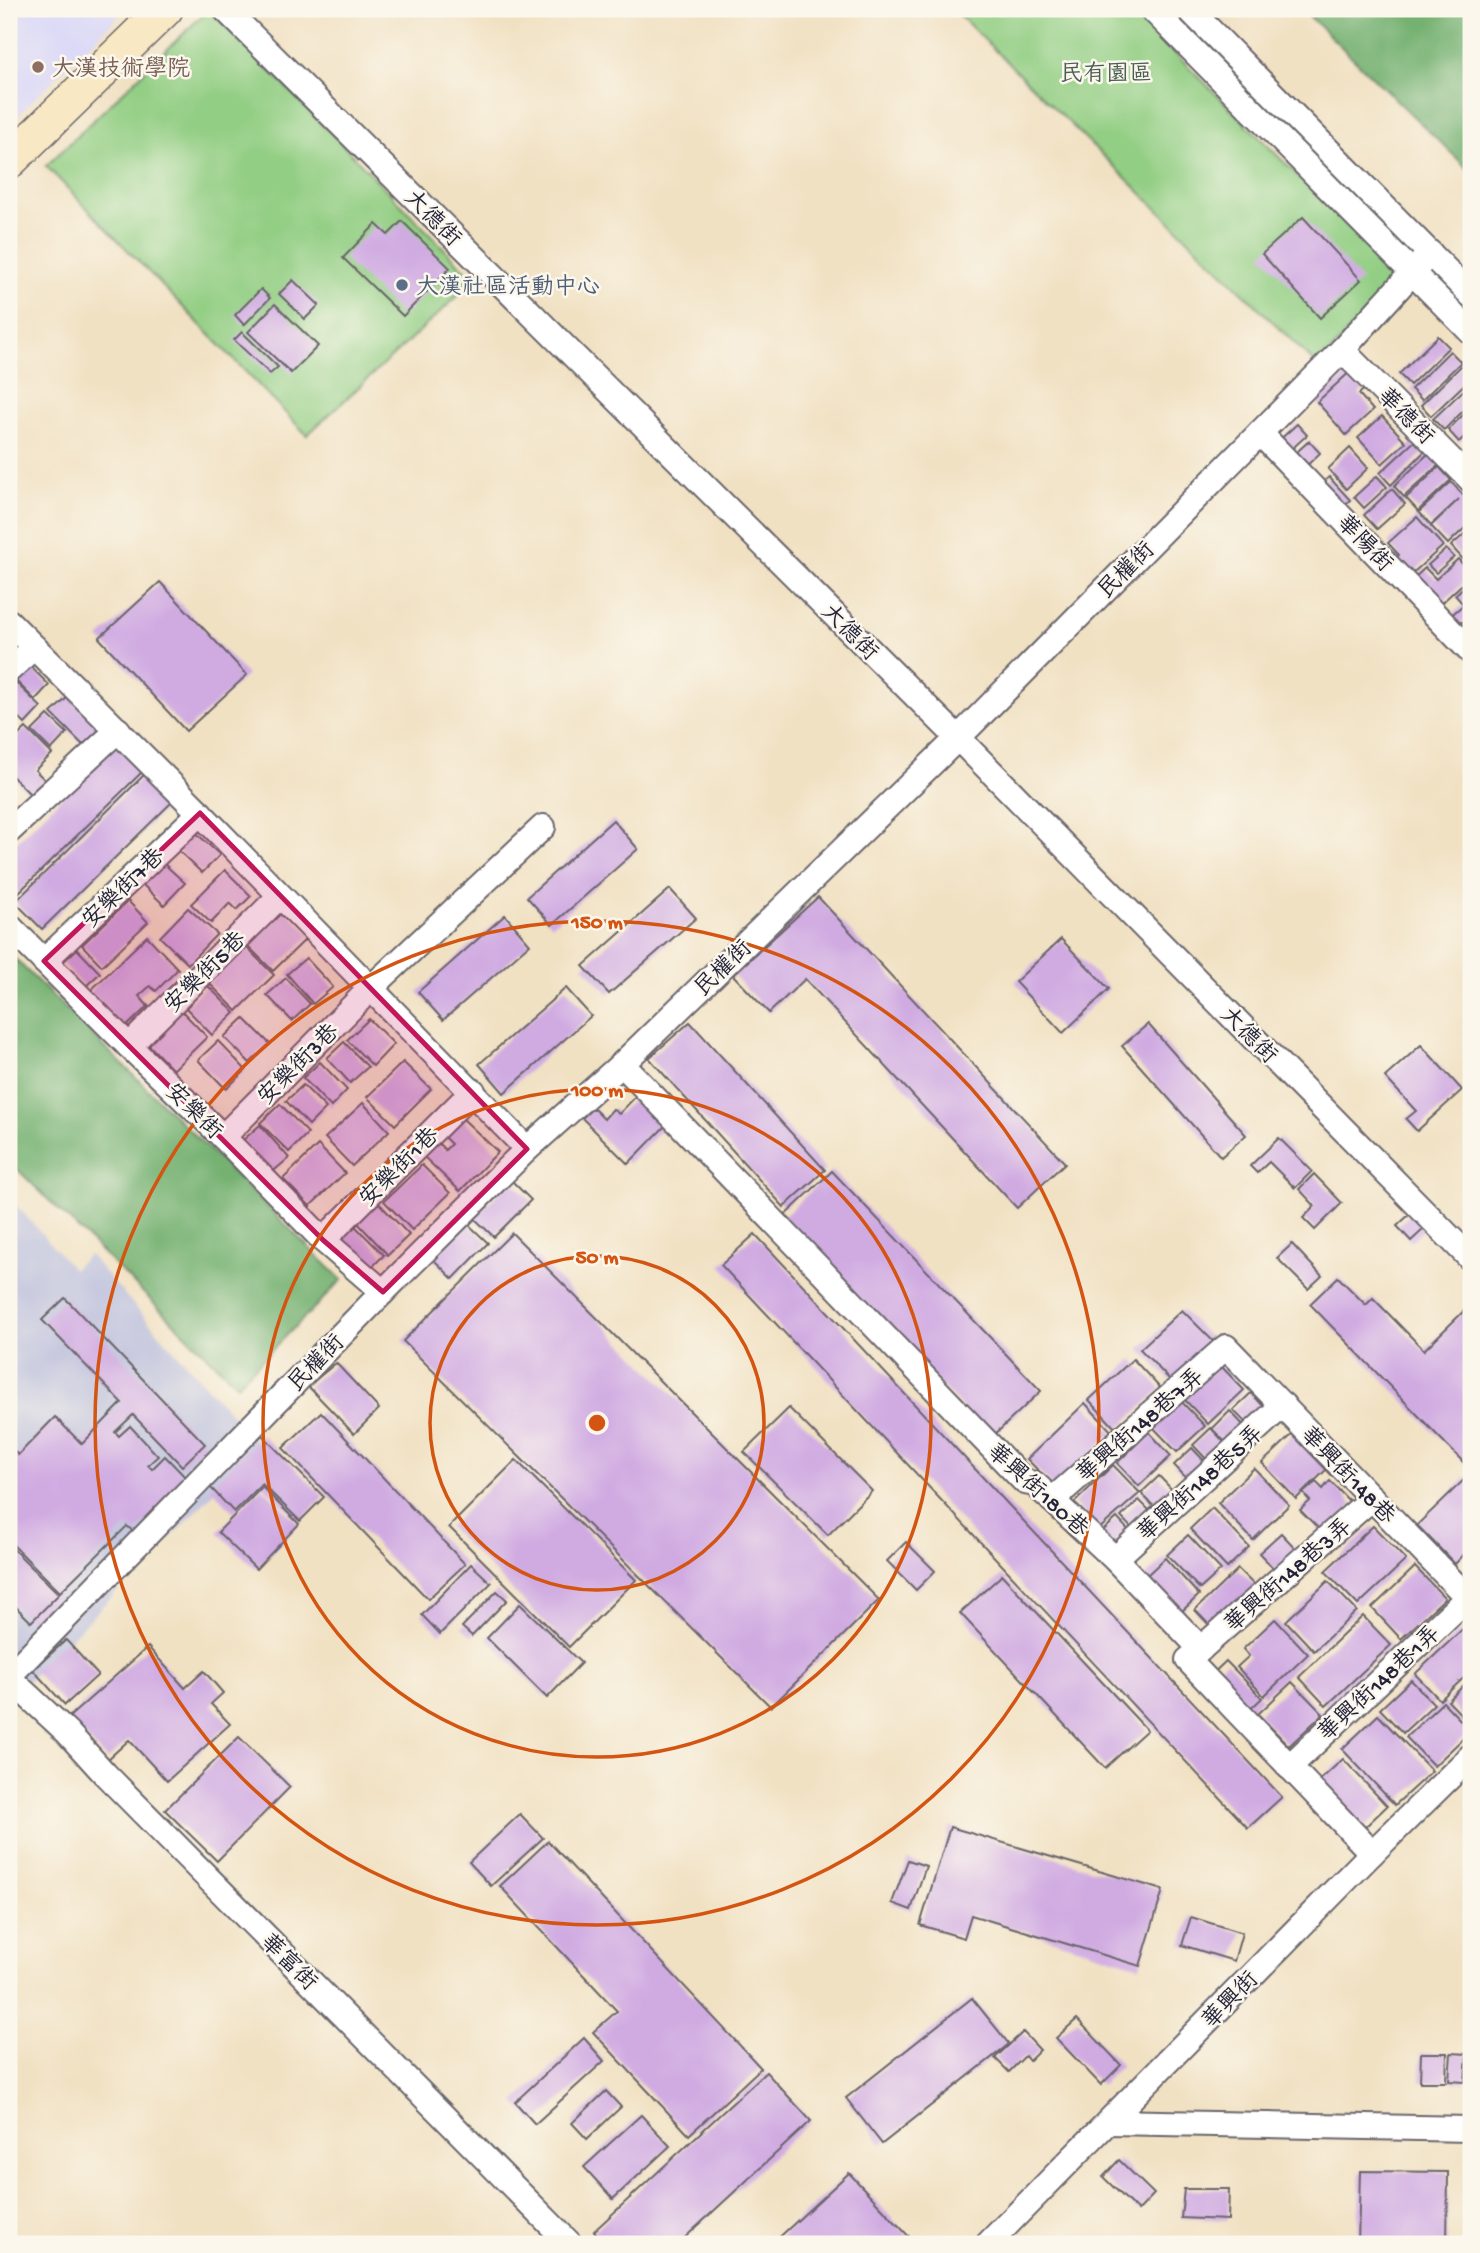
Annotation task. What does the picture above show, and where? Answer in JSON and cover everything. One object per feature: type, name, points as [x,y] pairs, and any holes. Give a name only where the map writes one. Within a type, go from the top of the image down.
[{"type":"street","points":[[9,161],[165,9]]},
{"type":"street","name":"大德街","points":[[225,9],[958,738],[1471,1259]]},
{"type":"street","points":[[1152,9],[1471,332]]},
{"type":"street","points":[[1189,9],[1471,295]]},
{"type":"street","name":"民權街","points":[[9,1677],[383,1292],[527,1149],[622,1064],[958,738],[1342,350],[1430,253]]},
{"type":"street","name":"華德街","points":[[1342,350],[1471,480]]},
{"type":"street","name":"華陽街","points":[[1260,433],[1471,652]]},
{"type":"street","points":[[9,622],[200,813],[527,1149]]},
{"type":"street","points":[[9,670],[34,647]]},
{"type":"street","points":[[9,831],[118,730]]},
{"type":"street","name":"安樂街7巷","points":[[44,961],[200,813]]},
{"type":"street","name":"安樂街3巷","points":[[223,1137],[371,988],[543,827]]},
{"type":"street","name":"安樂街5巷","points":[[129,1046],[280,895]]},
{"type":"street","name":"安樂街","points":[[9,926],[223,1137],[323,1240],[383,1292]]},
{"type":"street","name":"華興街180巷","points":[[622,1064],[1025,1482],[1035,1484],[1115,1559],[1201,1649]]},
{"type":"street","name":"安樂街1巷","points":[[323,1240],[472,1091]]},
{"type":"street","name":"華興街148巷7弄","points":[[1052,1500],[1226,1347]]},
{"type":"street","name":"華興街148巷","points":[[1226,1347],[1469,1599]]},
{"type":"street","name":"華興街148巷5弄","points":[[1115,1559],[1283,1405]]},
{"type":"street","name":"華興街148巷3弄","points":[[1201,1649],[1372,1498]]},
{"type":"street","name":"華興街148巷1弄","points":[[1289,1767],[1469,1599]]},
{"type":"street","points":[[1201,1649],[1188,1661],[1372,1853]]},
{"type":"street","name":"華富街","points":[[9,1677],[67,1732],[105,1774],[570,2244]]},
{"type":"street","name":"華興街","points":[[988,2244],[1372,1853],[1471,1756]]},
{"type":"street","points":[[1108,2122],[1471,2129]]},
{"type":"highlighted area","points":[[200,813],[527,1149],[383,1292],[323,1240],[44,961]]},
{"type":"shaded area","name":"大漢技術學院","points":[[9,9],[126,9],[9,124]]},
{"type":"shaded area","points":[[9,1197],[73,1269],[89,1255],[259,1445],[9,1700]]},
{"type":"green space","points":[[209,9],[475,280],[307,435],[46,166]]},
{"type":"green space","name":"民有園區","points":[[953,9],[1131,9],[1392,270],[1395,279],[1318,366]]},
{"type":"green space","points":[[1302,9],[1471,9],[1471,172]]},
{"type":"green space","points":[[9,953],[342,1280],[237,1385],[9,1161]]},
{"type":"building","points":[[1303,217],[1361,280],[1320,318],[1262,254]]},
{"type":"building","name":"大漢社區活動中心","points":[[402,221],[450,268],[403,316],[343,258],[376,224],[388,235]]},
{"type":"building","points":[[293,280],[319,305],[305,319],[279,294]]},
{"type":"building","points":[[261,289],[270,298],[244,325],[235,315]]},
{"type":"building","points":[[275,304],[318,346],[291,373],[248,332]]},
{"type":"building","points":[[242,332],[278,367],[270,374],[234,340]]},
{"type":"building","points":[[1438,336],[1449,347],[1410,385],[1399,374]]},
{"type":"building","points":[[1450,351],[1461,362],[1422,400],[1411,389]]},
{"type":"building","points":[[1463,364],[1471,373],[1471,378],[1431,416],[1421,405]]},
{"type":"building","points":[[1353,369],[1368,385],[1359,394],[1373,410],[1346,435],[1317,402]]},
{"type":"building","points":[[1471,383],[1471,403],[1444,430],[1433,419]]},
{"type":"building","points":[[1471,407],[1471,430],[1459,442],[1448,430]]},
{"type":"building","points":[[1382,416],[1406,442],[1382,464],[1358,438]]},
{"type":"building","points":[[1297,424],[1307,435],[1284,456],[1274,445]]},
{"type":"building","points":[[1418,438],[1428,448],[1391,485],[1380,473]]},
{"type":"building","points":[[1309,441],[1320,453],[1301,471],[1289,459]]},
{"type":"building","points":[[1350,448],[1368,468],[1346,489],[1328,469]]},
{"type":"building","points":[[1431,451],[1441,463],[1404,497],[1394,486]]},
{"type":"building","points":[[1439,467],[1451,480],[1418,511],[1406,498]]},
{"type":"building","points":[[1377,476],[1387,487],[1364,508],[1354,497]]},
{"type":"building","points":[[1329,477],[1350,500],[1332,517],[1310,493]]},
{"type":"building","points":[[1451,482],[1463,495],[1471,487],[1471,522],[1448,544],[1431,526],[1459,499],[1431,525],[1419,512]]},
{"type":"building","points":[[1392,489],[1405,504],[1377,529],[1364,515]]},
{"type":"building","points":[[1417,517],[1443,546],[1406,579],[1391,562],[1399,555],[1388,543]]},
{"type":"building","points":[[1471,528],[1471,568],[1451,546]]},
{"type":"building","points":[[1446,549],[1454,557],[1436,573],[1428,565]]},
{"type":"building","points":[[1458,559],[1471,576],[1435,609],[1412,580],[1425,568],[1436,579]]},
{"type":"building","points":[[1471,580],[1471,596],[1463,604],[1455,595]]},
{"type":"building","points":[[160,582],[247,675],[186,731],[99,638]]},
{"type":"building","points":[[1463,605],[1471,614],[1455,629],[1446,620]]},
{"type":"building","points":[[30,666],[49,685],[35,700],[16,681]]},
{"type":"building","points":[[12,679],[41,707],[25,724],[9,708],[9,682]]},
{"type":"building","points":[[69,696],[101,728],[83,745],[51,713]]},
{"type":"building","points":[[48,715],[67,733],[51,750],[32,731]]},
{"type":"building","points":[[26,728],[52,754],[35,770],[45,780],[30,794],[9,773],[9,750],[13,746],[10,743]]},
{"type":"building","points":[[115,744],[142,772],[12,899],[9,896],[9,849]]},
{"type":"building","points":[[145,774],[172,802],[42,929],[15,902]]},
{"type":"building","points":[[613,820],[638,849],[552,925],[527,897]]},
{"type":"building","points":[[195,832],[220,855],[202,873],[178,850]]},
{"type":"building","points":[[162,862],[185,883],[164,905],[142,884]]},
{"type":"building","points":[[225,870],[251,896],[237,910],[230,903],[211,923],[191,904]]},
{"type":"building","points":[[670,889],[696,918],[609,994],[583,966]]},
{"type":"building","points":[[818,897],[1065,1163],[1017,1208],[805,979],[769,1013],[733,975]]},
{"type":"building","points":[[128,901],[148,922],[102,966],[82,945]]},
{"type":"building","points":[[188,908],[217,934],[188,964],[160,937]]},
{"type":"building","points":[[283,908],[310,935],[273,971],[246,944]]},
{"type":"building","points":[[505,915],[530,944],[443,1020],[418,992]]},
{"type":"building","points":[[147,936],[178,969],[156,991],[150,986],[139,996],[148,1006],[124,1029],[89,992]]},
{"type":"building","points":[[1061,939],[1109,989],[1063,1033],[1015,982]]},
{"type":"building","points":[[246,947],[274,975],[237,1011],[209,983]]},
{"type":"building","points":[[77,949],[100,973],[84,988],[62,963]]},
{"type":"building","points":[[306,958],[333,987],[313,1004],[287,974]]},
{"type":"building","points":[[286,978],[310,1004],[292,1021],[267,995]]},
{"type":"building","points":[[207,985],[235,1013],[212,1035],[185,1007]]},
{"type":"building","points":[[566,988],[591,1016],[504,1093],[479,1064]]},
{"type":"building","points":[[180,1009],[207,1037],[173,1070],[146,1042]]},
{"type":"building","points":[[244,1018],[270,1044],[250,1063],[224,1037]]},
{"type":"building","points":[[369,1019],[394,1044],[373,1066],[347,1040]]},
{"type":"building","points":[[690,1022],[825,1170],[784,1207],[649,1058]]},
{"type":"building","points":[[1148,1024],[1246,1135],[1221,1157],[1122,1046]]},
{"type":"building","points":[[218,1041],[246,1070],[226,1089],[198,1060]]},
{"type":"building","points":[[344,1042],[368,1067],[350,1083],[327,1058]]},
{"type":"building","points":[[1421,1045],[1462,1090],[1417,1131],[1406,1119],[1416,1111],[1385,1077]]},
{"type":"building","points":[[320,1062],[347,1090],[331,1107],[303,1078]]},
{"type":"building","points":[[403,1062],[431,1089],[395,1125],[367,1097]]},
{"type":"building","points":[[303,1085],[326,1108],[309,1125],[286,1101]]},
{"type":"building","points":[[639,1093],[669,1122],[628,1164],[582,1118],[593,1108],[604,1119],[613,1109],[619,1114]]},
{"type":"building","points":[[363,1103],[389,1131],[352,1166],[325,1138]]},
{"type":"building","points":[[280,1104],[308,1133],[289,1152],[260,1123]]},
{"type":"building","points":[[462,1118],[498,1152],[460,1191],[424,1157],[438,1143],[445,1150],[451,1144],[444,1137]]},
{"type":"building","points":[[260,1125],[289,1158],[270,1174],[242,1141]]},
{"type":"building","points":[[1279,1138],[1312,1171],[1295,1188],[1269,1162],[1257,1173],[1250,1166]]},
{"type":"building","points":[[318,1145],[345,1173],[310,1206],[283,1179]]},
{"type":"building","points":[[422,1165],[450,1193],[412,1230],[384,1201]]},
{"type":"building","points":[[832,1171],[1041,1391],[991,1438],[782,1218]]},
{"type":"building","points":[[1314,1174],[1342,1203],[1315,1230],[1303,1218],[1315,1206],[1299,1189]]},
{"type":"building","points":[[511,1180],[531,1200],[494,1237],[474,1218]]},
{"type":"building","points":[[375,1199],[409,1235],[388,1255],[354,1219]]},
{"type":"building","points":[[1411,1213],[1425,1228],[1411,1241],[1397,1226]]},
{"type":"building","points":[[349,1220],[384,1255],[367,1272],[335,1234]]},
{"type":"building","points":[[467,1223],[488,1243],[453,1279],[433,1259]]},
{"type":"building","points":[[512,1233],[879,1600],[771,1707],[403,1341]]},
{"type":"building","points":[[755,1234],[1282,1797],[1248,1828],[721,1265]]},
{"type":"building","points":[[1292,1244],[1322,1276],[1308,1289],[1277,1258]]},
{"type":"building","points":[[1338,1277],[1366,1305],[1373,1298],[1424,1350],[1471,1304],[1471,1470],[1310,1304]]},
{"type":"building","points":[[65,1298],[205,1444],[182,1466],[133,1415],[115,1432],[119,1436],[130,1426],[158,1456],[148,1465],[152,1469],[165,1456],[188,1480],[135,1533],[127,1526],[60,1592],[9,1541],[9,1446],[18,1455],[55,1417],[82,1444],[122,1403],[42,1320]]},
{"type":"building","points":[[1182,1310],[1218,1346],[1176,1386],[1140,1349]]},
{"type":"building","points":[[1133,1359],[1161,1389],[1117,1430],[1089,1400]]},
{"type":"building","points":[[336,1363],[379,1409],[354,1434],[308,1386]]},
{"type":"building","points":[[1220,1365],[1244,1390],[1208,1424],[1184,1399]]},
{"type":"building","points":[[1251,1393],[1269,1412],[1251,1428],[1233,1410]]},
{"type":"building","points":[[1176,1396],[1205,1426],[1177,1452],[1148,1422]]},
{"type":"building","points":[[1085,1403],[1113,1433],[1055,1488],[1027,1459]]},
{"type":"building","points":[[789,1408],[872,1491],[828,1535],[744,1452]]},
{"type":"building","points":[[1230,1411],[1248,1430],[1230,1447],[1212,1429]]},
{"type":"building","points":[[321,1412],[465,1564],[428,1599],[283,1448]]},
{"type":"building","points":[[1211,1428],[1229,1447],[1211,1464],[1193,1445]]},
{"type":"building","points":[[1149,1432],[1171,1456],[1139,1486],[1117,1463]]},
{"type":"building","points":[[1295,1432],[1329,1467],[1296,1499],[1262,1463]]},
{"type":"building","points":[[262,1435],[324,1497],[300,1521],[262,1484],[234,1512],[210,1487]]},
{"type":"building","points":[[1192,1448],[1210,1467],[1192,1484],[1174,1465]]},
{"type":"building","points":[[516,1460],[636,1580],[569,1647],[449,1527]]},
{"type":"building","points":[[1113,1465],[1140,1493],[1099,1529],[1074,1503]]},
{"type":"building","points":[[1254,1468],[1289,1505],[1253,1540],[1218,1503]]},
{"type":"building","points":[[1471,1473],[1471,1547],[1455,1564],[1417,1525]]},
{"type":"building","points":[[1159,1476],[1177,1495],[1159,1512],[1141,1493]]},
{"type":"building","points":[[1330,1481],[1353,1505],[1323,1533],[1300,1510],[1310,1501],[1303,1493],[1316,1482],[1323,1489]]},
{"type":"building","points":[[262,1487],[299,1524],[256,1569],[218,1532]]},
{"type":"building","points":[[1139,1500],[1157,1518],[1139,1536],[1121,1517]]},
{"type":"building","points":[[1212,1508],[1249,1547],[1227,1568],[1190,1529]]},
{"type":"building","points":[[1117,1518],[1135,1537],[1116,1554],[1098,1535]]},
{"type":"building","points":[[1373,1526],[1406,1560],[1358,1605],[1325,1571]]},
{"type":"building","points":[[1281,1533],[1300,1553],[1279,1574],[1259,1553]]},
{"type":"building","points":[[1188,1535],[1221,1570],[1200,1589],[1167,1555]]},
{"type":"building","points":[[906,1542],[935,1571],[916,1590],[887,1561]]},
{"type":"building","points":[[9,1545],[59,1594],[31,1622],[9,1600]]},
{"type":"building","points":[[1165,1558],[1199,1595],[1180,1613],[1145,1577]]},
{"type":"building","points":[[471,1564],[491,1583],[440,1634],[422,1615]]},
{"type":"building","points":[[1415,1567],[1445,1598],[1401,1639],[1372,1608]]},
{"type":"building","points":[[1238,1569],[1260,1591],[1216,1632],[1195,1610]]},
{"type":"building","points":[[1002,1575],[1147,1730],[1105,1768],[960,1613]]},
{"type":"building","points":[[1328,1581],[1357,1611],[1314,1651],[1286,1621]]},
{"type":"building","points":[[497,1591],[507,1600],[472,1636],[462,1627]]},
{"type":"building","points":[[520,1604],[581,1663],[547,1698],[487,1638]]},
{"type":"building","points":[[1363,1616],[1391,1645],[1326,1706],[1299,1677]]},
{"type":"building","points":[[1275,1619],[1308,1654],[1264,1696],[1237,1667],[1249,1656],[1243,1649]]},
{"type":"building","points":[[1471,1621],[1471,1671],[1440,1700],[1415,1674]]},
{"type":"building","points":[[66,1640],[98,1675],[65,1705],[33,1670]]},
{"type":"building","points":[[148,1647],[185,1688],[204,1671],[223,1693],[211,1704],[230,1724],[167,1781],[129,1740],[107,1760],[68,1718]]},
{"type":"building","points":[[1226,1661],[1262,1698],[1244,1715],[1208,1678]]},
{"type":"building","points":[[1471,1678],[1471,1725],[1448,1701]]},
{"type":"building","points":[[1411,1680],[1434,1704],[1403,1733],[1380,1709]]},
{"type":"building","points":[[1292,1682],[1323,1714],[1289,1746],[1258,1714]]},
{"type":"building","points":[[1443,1702],[1471,1731],[1434,1766],[1406,1737]]},
{"type":"building","points":[[1378,1715],[1432,1771],[1395,1805],[1342,1749]]},
{"type":"building","points":[[239,1737],[290,1787],[217,1861],[165,1810]]},
{"type":"building","points":[[1343,1759],[1387,1806],[1364,1828],[1319,1781]]},
{"type":"building","points":[[520,1814],[543,1838],[491,1886],[469,1862]]},
{"type":"building","points":[[950,1827],[1163,1890],[1140,1966],[971,1915],[964,1938],[920,1925]]},
{"type":"building","points":[[548,1841],[761,2068],[689,2135],[593,2032],[617,2011],[500,1886]]},
{"type":"building","points":[[908,1860],[926,1866],[911,1910],[892,1903]]},
{"type":"building","points":[[1191,1917],[1242,1933],[1234,1961],[1182,1945]]},
{"type":"building","points":[[972,1998],[1009,2044],[882,2144],[846,2098]]},
{"type":"building","points":[[1077,2019],[1121,2065],[1101,2085],[1056,2038]]},
{"type":"building","points":[[1023,2032],[1040,2050],[1029,2061],[1025,2056],[1009,2072],[995,2058]]},
{"type":"building","points":[[584,2038],[604,2061],[535,2124],[515,2102]]},
{"type":"building","points":[[1421,2053],[1447,2053],[1446,2082],[1420,2082]]},
{"type":"building","points":[[1451,2053],[1467,2054],[1465,2082],[1449,2081]]},
{"type":"building","points":[[766,2072],[811,2121],[678,2244],[606,2244],[594,2231]]},
{"type":"building","points":[[606,2091],[621,2107],[587,2139],[572,2123]]},
{"type":"building","points":[[641,2115],[670,2146],[613,2199],[584,2167]]},
{"type":"building","points":[[1119,2160],[1154,2194],[1138,2211],[1103,2177]]},
{"type":"building","points":[[1360,2171],[1448,2172],[1447,2244],[1358,2244]]},
{"type":"building","points":[[849,2173],[916,2244],[772,2244]]},
{"type":"building","points":[[1184,2189],[1229,2189],[1228,2220],[1181,2218]]},
{"type":"place","name":"大漢技術學院","points":[[38,67]]},
{"type":"place","name":"大漢社區活動中心","points":[[402,285]]}]
